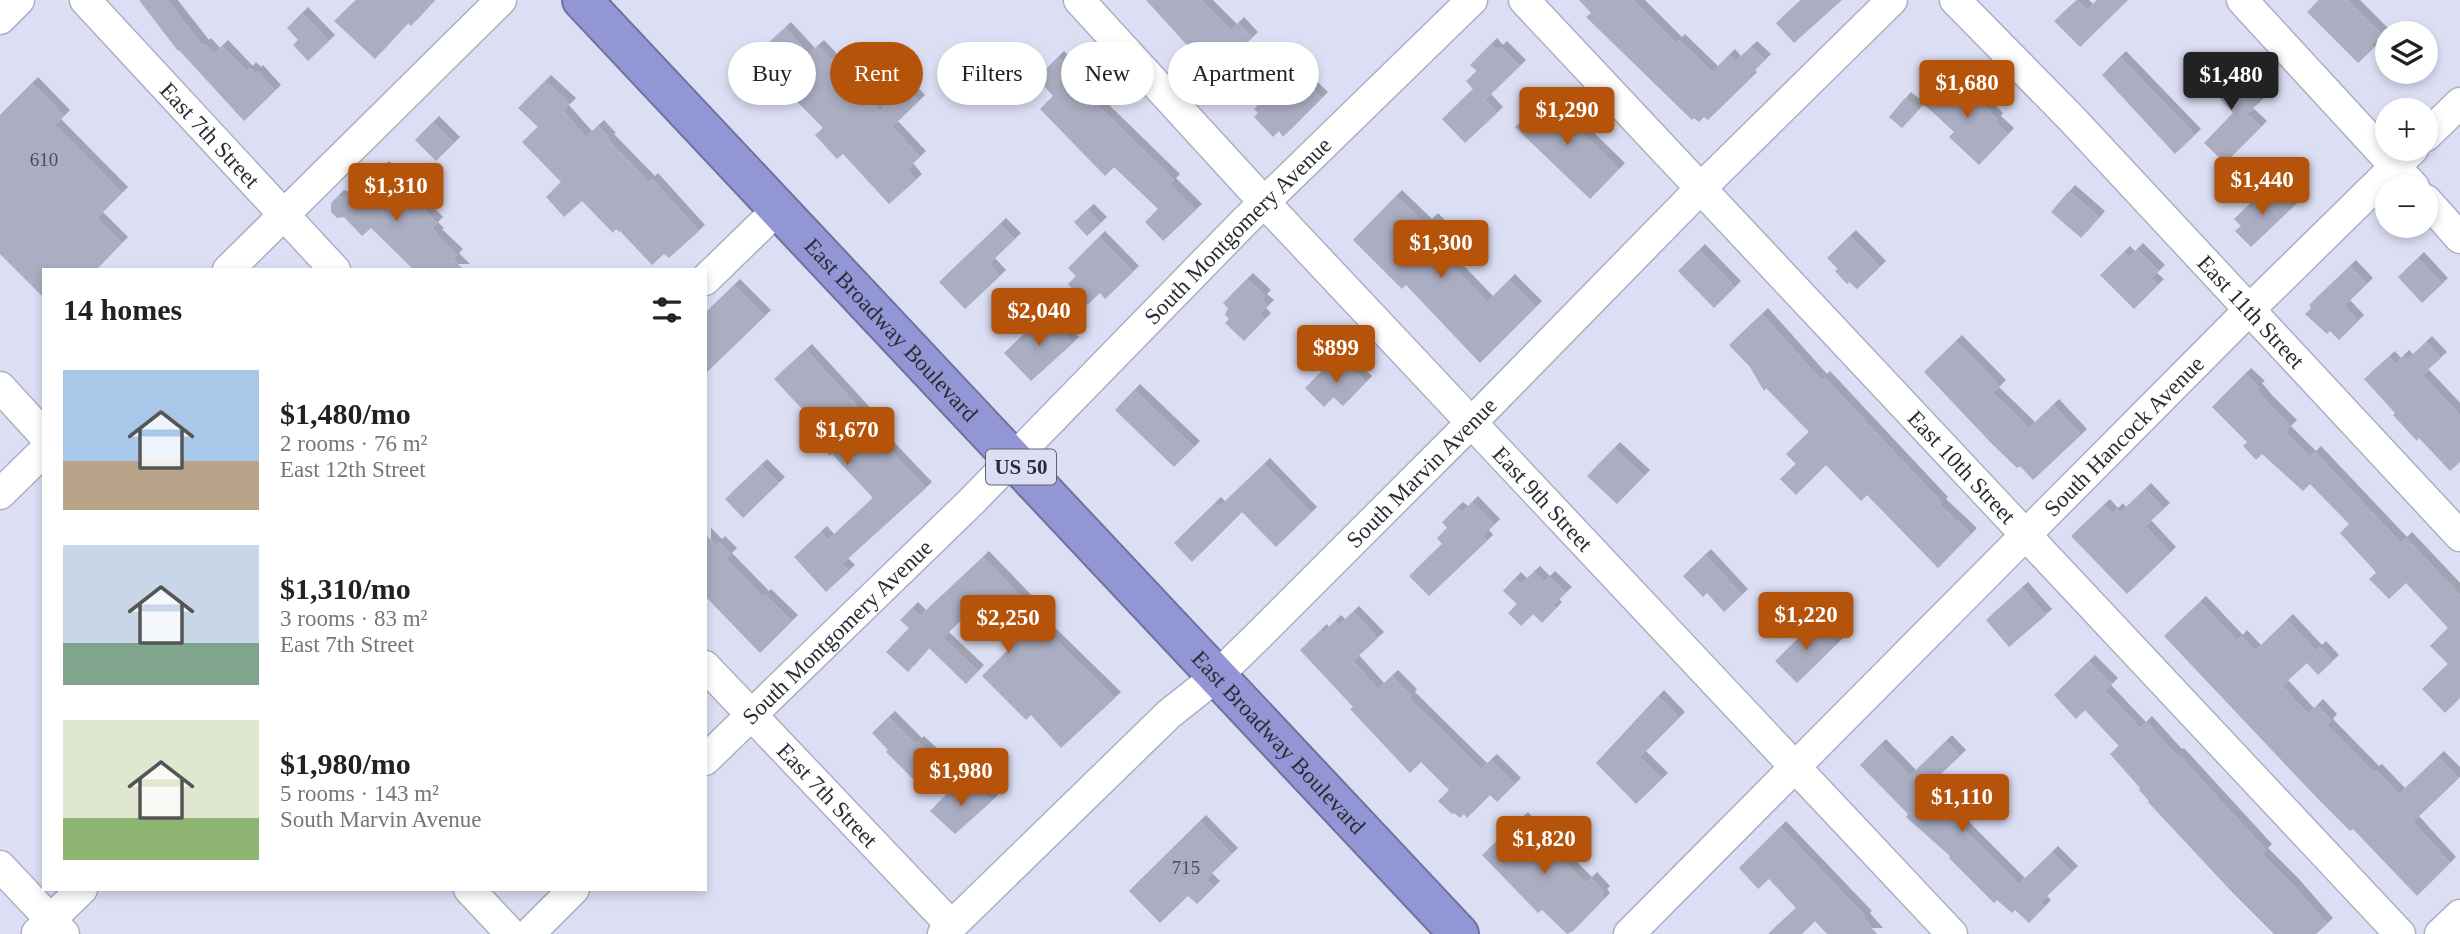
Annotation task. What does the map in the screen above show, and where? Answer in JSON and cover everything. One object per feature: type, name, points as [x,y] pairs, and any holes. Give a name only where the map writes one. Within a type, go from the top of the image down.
[{"type":"highway","name":"East Broadway Boulevard","points":[[582,0],[1459,934]]},
{"type":"street","points":[[0,19],[19,0]]},
{"type":"street","name":"East 7th Street","points":[[85,0],[333,268]]},
{"type":"street","points":[[230,268],[501,0]]},
{"type":"street","name":"East 9th Street","points":[[1079,0],[1264,202],[1952,934]]},
{"type":"street","name":"South Montgomery Avenue","points":[[707,758],[1014,459],[1264,202],[1472,0]]},
{"type":"street","name":"East 10th Street","points":[[1524,0],[2400,934]]},
{"type":"street","name":"South Marvin Avenue","points":[[947,930],[1169,714],[1217,676],[1472,422],[1701,187],[1892,0]]},
{"type":"street","name":"East 11th Street","points":[[1955,0],[2071,118],[2460,536]]},
{"type":"street","points":[[2242,0],[2408,167]]},
{"type":"street","points":[[2438,124],[2460,103]]},
{"type":"street","name":"South Hancock Avenue","points":[[1629,934],[2250,309],[2408,167]]},
{"type":"street","points":[[707,278],[778,209]]},
{"type":"street","points":[[2438,213],[2460,238]]},
{"type":"street","points":[[0,387],[42,433]]},
{"type":"street","points":[[0,494],[42,453]]},
{"type":"street","name":"East 7th Street","points":[[707,668],[947,930]]},
{"type":"street","points":[[0,866],[50,929],[80,891]]},
{"type":"street","points":[[471,891],[511,934]]},
{"type":"street","points":[[529,934],[572,891]]},
{"type":"street","points":[[2440,934],[2460,915]]},
{"type":"building","points":[[139,0],[167,0],[203,46],[205,44],[214,54],[222,46],[247,72],[250,68],[255,73],[257,71],[275,91],[244,121],[178,51]]},
{"type":"building","points":[[356,0],[435,0],[411,26],[408,23],[375,59],[334,21]]},
{"type":"building","points":[[1146,0],[1201,0],[1231,30],[1238,23],[1252,38],[1248,42],[1184,42]]},
{"type":"building","points":[[1579,0],[1633,0],[1676,43],[1679,40],[1712,72],[1729,55],[1735,62],[1751,47],[1765,60],[1749,76],[1751,78],[1708,120],[1704,117],[1699,122],[1694,118],[1692,120],[1586,17],[1591,13]]},
{"type":"building","points":[[1801,0],[1842,0],[1794,43],[1776,23]]},
{"type":"building","points":[[2077,0],[2087,10],[2097,0],[2128,0],[2080,47],[2054,21]]},
{"type":"building","points":[[2319,0],[2348,0],[2375,27],[2375,41],[2371,45],[2374,48],[2358,63],[2307,12]]},
{"type":"building","points":[[302,13],[329,41],[308,61],[293,45],[298,40],[287,28]]},
{"type":"building","points":[[785,28],[798,42],[770,42]]},
{"type":"building","points":[[1491,44],[1497,51],[1501,47],[1520,66],[1485,100],[1497,113],[1465,143],[1442,119],[1473,89],[1466,81],[1477,71],[1470,65]]},
{"type":"building","points":[[818,46],[830,59],[830,105],[874,105],[880,111],[886,105],[915,105],[892,127],[920,157],[907,169],[916,180],[889,204],[843,154],[837,159],[815,135],[823,128],[800,105],[816,105]]},
{"type":"building","points":[[1058,57],[1061,60],[1061,105],[1097,105],[1174,180],[1170,184],[1196,210],[1163,241],[1145,222],[1158,209],[1114,167],[1105,176],[1040,109],[1047,105],[1053,96],[1047,89],[1047,68]]},
{"type":"building","points":[[2120,57],[2195,135],[2175,154],[2102,75]]},
{"type":"building","points":[[2219,60],[2261,101],[2247,114],[2261,127],[2225,163],[2204,143],[2233,113],[2201,77]]},
{"type":"building","points":[[1953,74],[2008,134],[1979,165],[1949,137],[1954,132],[1925,105]]},
{"type":"building","points":[[545,81],[570,104],[563,111],[586,137],[598,126],[610,139],[608,140],[649,182],[652,179],[699,231],[669,258],[664,254],[652,265],[620,231],[616,229],[613,233],[582,201],[564,217],[546,197],[561,182],[522,142],[538,127],[518,108]]},
{"type":"building","points":[[32,83],[64,116],[55,125],[122,193],[97,218],[122,243],[98,268],[42,268],[42,296],[0,254],[0,115]]},
{"type":"building","points":[[1550,94],[1575,120],[1572,123],[1619,169],[1590,199],[1515,127]]},
{"type":"building","points":[[1905,98],[1919,109],[1902,128],[1889,117]]},
{"type":"building","points":[[1258,105],[1315,105],[1283,137],[1279,131],[1273,137],[1254,117],[1258,113],[1254,109]]},
{"type":"building","points":[[433,122],[454,143],[436,161],[415,140]]},
{"type":"building","points":[[383,167],[437,223],[432,228],[457,255],[453,259],[462,268],[412,268],[371,228],[362,236],[344,217],[337,218],[331,212],[331,203],[338,196],[344,198],[358,185],[362,188]]},
{"type":"building","points":[[2279,190],[2294,206],[2251,247],[2235,231],[2241,226],[2234,219],[2257,197],[2264,204]]},
{"type":"building","points":[[2069,191],[2099,217],[2081,238],[2051,212]]},
{"type":"building","points":[[1396,196],[1426,225],[1432,219],[1445,232],[1432,245],[1487,302],[1509,280],[1536,307],[1480,363],[1406,285],[1402,289],[1353,240]]},
{"type":"building","points":[[1088,210],[1101,223],[1087,236],[1074,222]]},
{"type":"building","points":[[1000,224],[1015,239],[989,264],[1000,276],[965,309],[939,282]]},
{"type":"building","points":[[1850,236],[1880,267],[1857,289],[1849,282],[1847,284],[1827,258]]},
{"type":"building","points":[[1099,237],[1133,272],[1105,299],[1100,293],[1087,305],[1068,284],[1076,276],[1068,268]]},
{"type":"building","points":[[2137,249],[2159,271],[2151,279],[2158,285],[2134,309],[2100,275],[2124,252],[2129,257]]},
{"type":"building","points":[[1699,250],[1735,287],[1714,308],[1678,271]]},
{"type":"building","points":[[2418,258],[2442,284],[2422,303],[2398,277]]},
{"type":"building","points":[[2350,266],[2367,284],[2344,306],[2358,321],[2339,340],[2330,331],[2327,334],[2305,314],[2311,308],[2309,305]]},
{"type":"building","points":[[1247,279],[1265,296],[1261,300],[1268,306],[1260,314],[1265,319],[1244,341],[1225,323],[1229,319],[1225,315],[1228,308],[1223,303]]},
{"type":"building","points":[[734,285],[765,316],[707,372],[707,311]]},
{"type":"building","points":[[1046,314],[1073,343],[1031,381],[1004,353]]},
{"type":"building","points":[[1762,314],[1821,380],[1824,377],[1942,503],[1940,505],[1971,534],[1938,568],[1867,495],[1861,501],[1826,465],[1796,495],[1780,479],[1796,464],[1786,454],[1809,432],[1766,388],[1764,391],[1750,367],[1729,345]]},
{"type":"building","points":[[1956,341],[2000,386],[1993,393],[2029,428],[2053,405],[2081,435],[2033,480],[1992,444],[1924,372]]},
{"type":"building","points":[[2426,342],[2441,358],[2422,375],[2460,415],[2460,462],[2450,471],[2419,438],[2417,441],[2364,379],[2389,357],[2395,364],[2403,356],[2407,360]]},
{"type":"building","points":[[806,350],[870,420],[865,424],[926,488],[842,564],[849,571],[826,592],[794,557],[821,532],[828,540],[873,498],[832,454],[830,456],[806,432],[815,423],[774,379]]},
{"type":"building","points":[[1345,362],[1366,382],[1343,406],[1333,397],[1324,407],[1305,388],[1328,365],[1335,373]]},
{"type":"building","points":[[2245,374],[2259,387],[2256,389],[2266,401],[2291,426],[2285,432],[2310,457],[2315,452],[2401,543],[2406,538],[2460,595],[2460,698],[2445,713],[2422,689],[2448,664],[2430,646],[2448,628],[2406,583],[2389,599],[2369,579],[2376,573],[2340,533],[2349,524],[2310,484],[2303,491],[2262,454],[2256,460],[2243,446],[2247,442],[2212,407]]},
{"type":"building","points":[[1134,390],[1194,447],[1174,467],[1115,410]]},
{"type":"building","points":[[1614,448],[1644,476],[1617,504],[1587,476]]},
{"type":"building","points":[[1264,464],[1311,513],[1276,547],[1242,512],[1192,562],[1174,543],[1215,503],[1219,507]]},
{"type":"building","points":[[761,465],[779,483],[743,518],[725,499]]},
{"type":"building","points":[[2145,489],[2164,509],[2145,526],[2170,553],[2127,594],[2071,536],[2104,505],[2112,514],[2117,509],[2120,513]]},
{"type":"building","points":[[1472,502],[1494,525],[1483,536],[1487,541],[1429,596],[1409,576],[1442,544],[1437,538],[1447,528],[1442,522],[1457,508],[1462,512]]},
{"type":"building","points":[[707,536],[716,545],[719,542],[731,554],[726,559],[763,597],[765,595],[792,621],[760,653],[707,598]]},
{"type":"building","points":[[1705,555],[1742,595],[1724,612],[1707,593],[1703,597],[1683,576]]},
{"type":"building","points":[[983,557],[1034,610],[1029,614],[1115,698],[1061,748],[1031,715],[1026,720],[982,676],[1016,642],[978,603],[943,638],[978,671],[966,684],[929,648],[908,672],[886,652],[909,628],[900,620],[912,608],[920,616]]},
{"type":"building","points":[[1534,572],[1544,582],[1549,577],[1566,593],[1553,605],[1556,608],[1542,623],[1533,614],[1521,626],[1508,613],[1517,604],[1503,591],[1515,578],[1521,584]]},
{"type":"building","points":[[2022,588],[2046,615],[2009,647],[1986,620]]},
{"type":"building","points":[[2200,602],[2237,641],[2241,636],[2255,651],[2287,620],[2316,651],[2320,647],[2333,661],[2318,675],[2307,663],[2282,686],[2308,714],[2317,705],[2331,720],[2327,725],[2373,772],[2376,770],[2399,794],[2438,757],[2459,778],[2413,822],[2450,863],[2417,896],[2353,829],[2350,831],[2318,799],[2164,636]]},
{"type":"building","points":[[1353,612],[1378,638],[1353,661],[1378,689],[1392,676],[1411,695],[1409,698],[1481,769],[1491,760],[1515,784],[1497,802],[1490,795],[1467,818],[1464,814],[1460,818],[1452,814],[1438,801],[1449,790],[1421,762],[1410,773],[1300,650],[1321,630],[1323,633],[1335,621],[1339,625]]},
{"type":"building","points":[[1815,622],[1837,644],[1797,683],[1775,661]]},
{"type":"building","points":[[2089,661],[2112,684],[2105,691],[2140,728],[2146,722],[2266,850],[2262,854],[2327,924],[2316,934],[2274,934],[2148,802],[2140,788],[2110,754],[2119,746],[2085,710],[2076,719],[2054,695]]},
{"type":"building","points":[[1658,696],[1679,718],[1640,757],[1662,779],[1636,804],[1596,763]]},
{"type":"building","points":[[889,717],[916,744],[918,742],[935,758],[914,780],[886,752],[888,750],[872,733]]},
{"type":"building","points":[[1946,741],[1960,756],[1925,789],[1955,816],[1953,818],[2019,884],[2052,852],[2072,872],[2041,902],[2045,906],[2029,923],[2015,910],[2012,913],[1997,900],[1994,903],[1950,856],[1906,817],[1908,814],[1860,765],[1880,745],[1910,776]]},
{"type":"building","points":[[970,784],[992,801],[955,834],[930,811],[948,793],[954,799]]},
{"type":"building","points":[[1522,818],[1532,829],[1540,822],[1553,836],[1546,843],[1586,883],[1591,878],[1604,892],[1601,895],[1604,899],[1567,934],[1542,910],[1538,913],[1482,855]]},
{"type":"building","points":[[1200,821],[1232,854],[1206,879],[1214,887],[1197,904],[1188,896],[1160,923],[1129,891]]},
{"type":"building","points":[[1780,827],[1866,917],[1864,919],[1877,934],[1827,934],[1815,921],[1802,934],[1768,934],[1796,908],[1769,879],[1758,889],[1739,868]]}]
